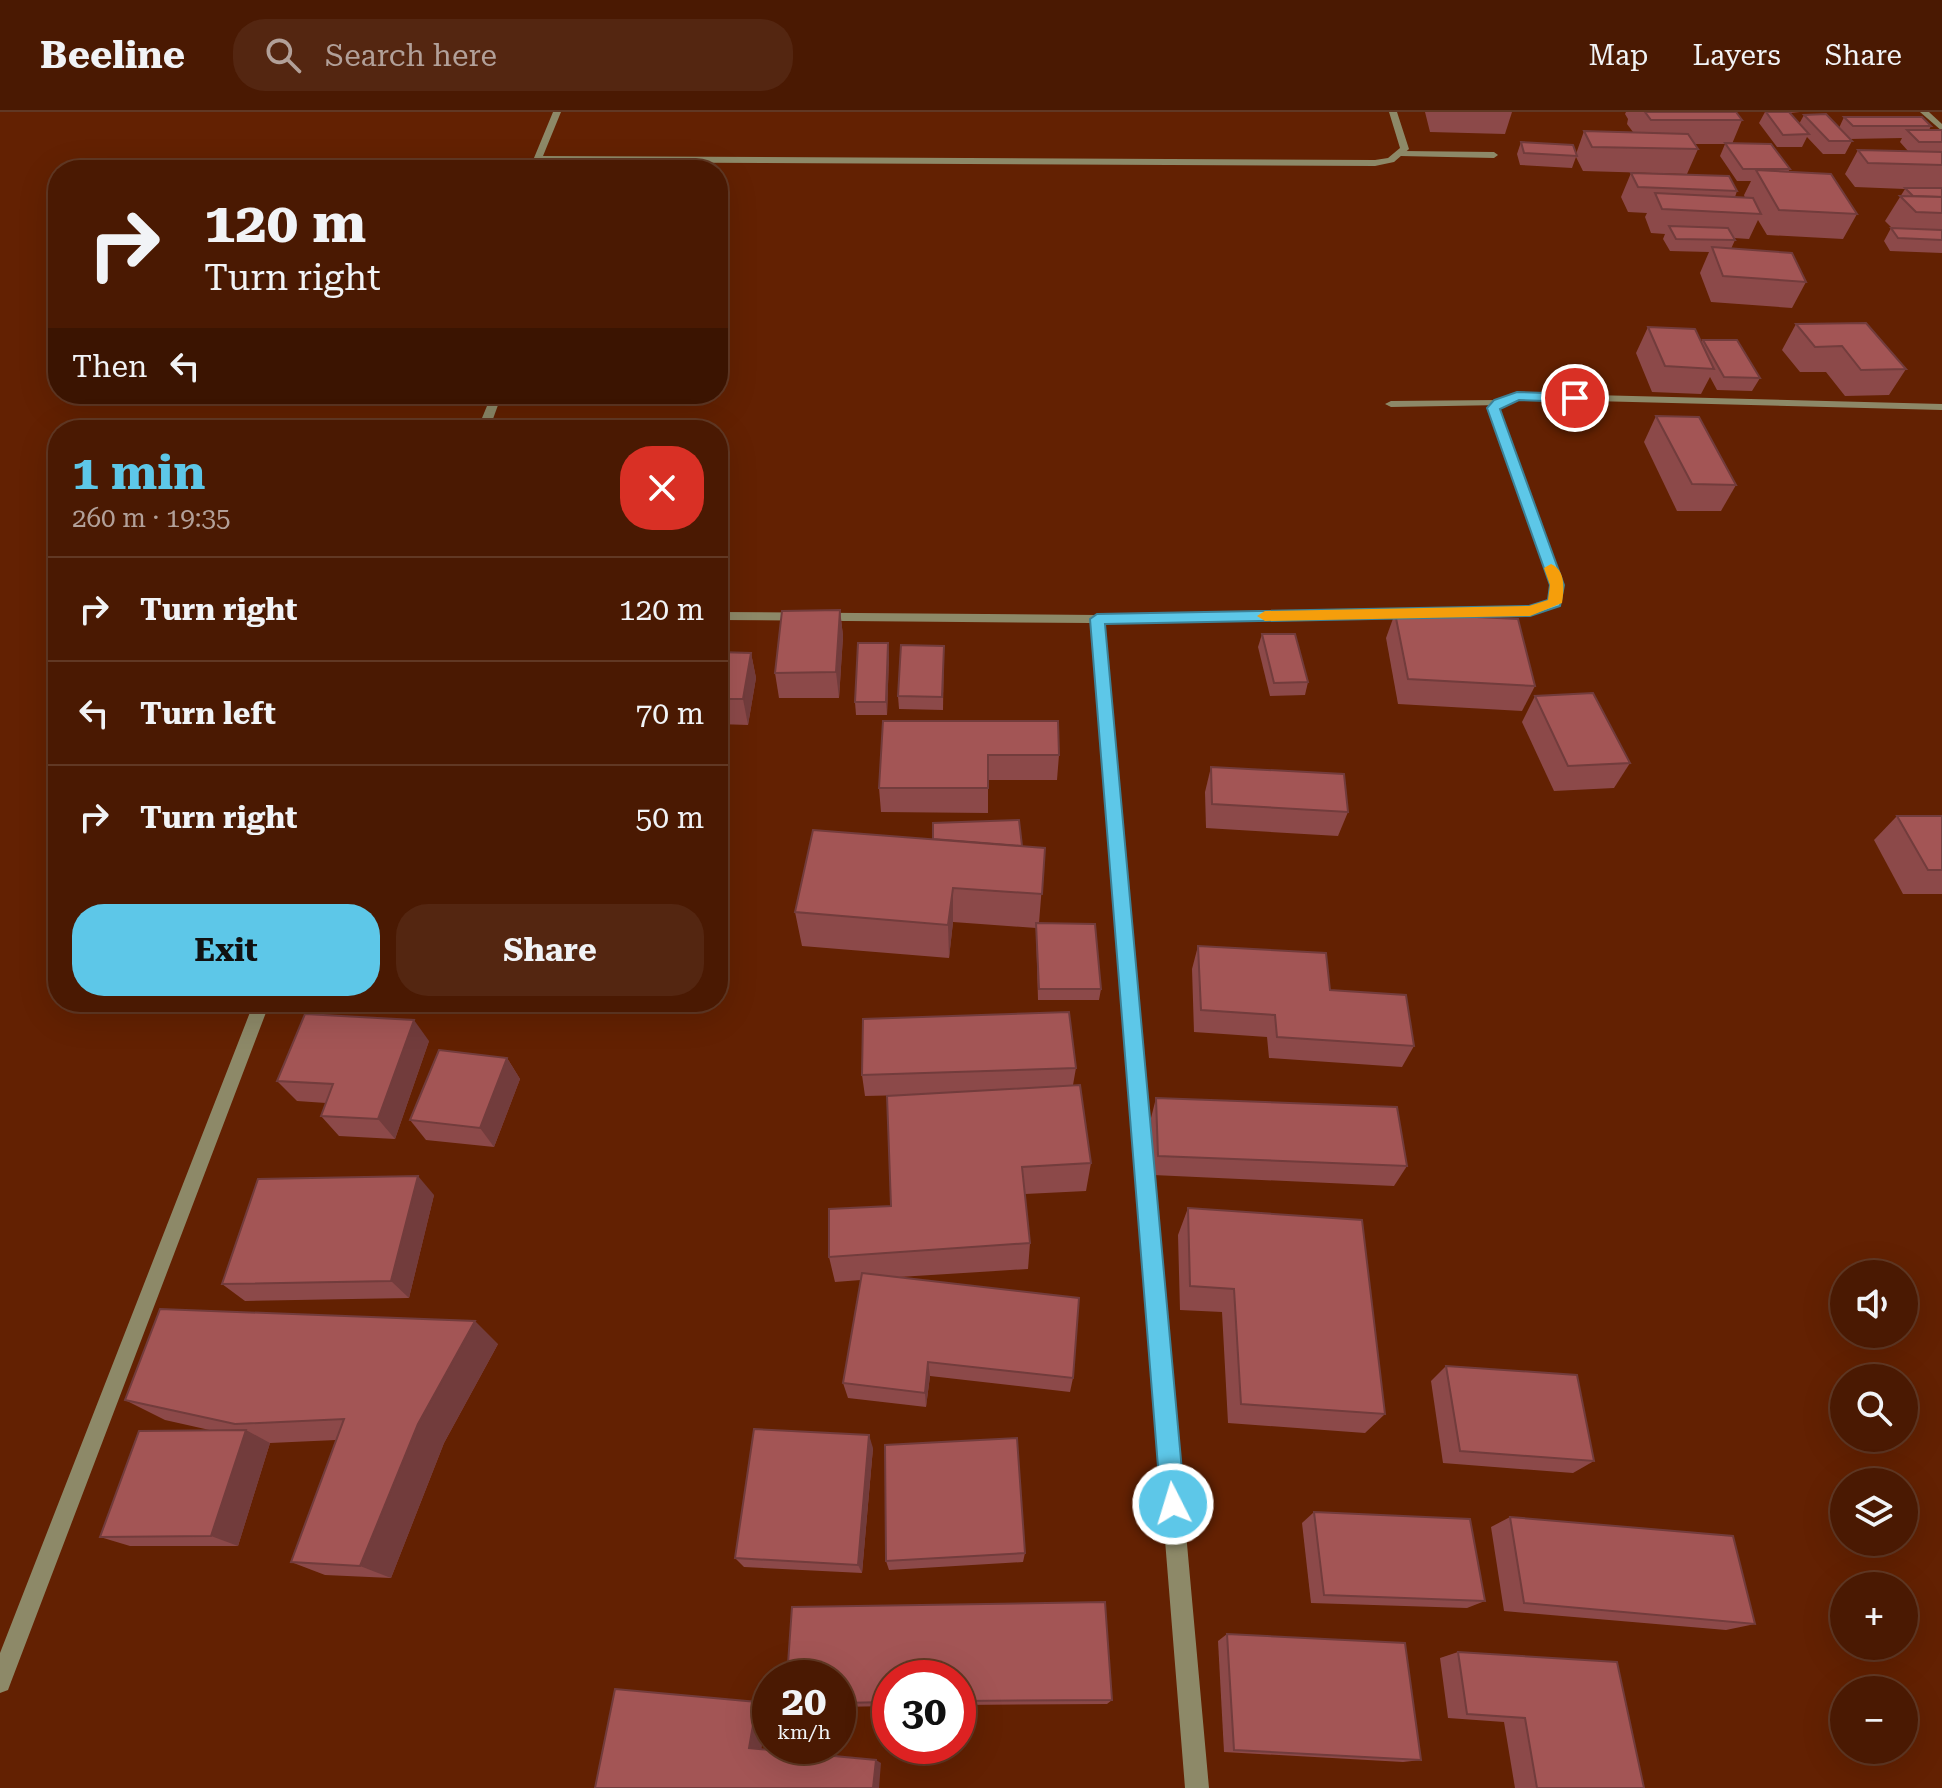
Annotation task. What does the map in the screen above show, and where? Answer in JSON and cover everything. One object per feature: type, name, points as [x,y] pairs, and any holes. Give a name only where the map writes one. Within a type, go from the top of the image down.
[{"type":"street","points":[[557,112],[537,159],[1375,163],[1403,154],[1494,155]]},
{"type":"street","points":[[1393,112],[1405,149],[1403,154]]},
{"type":"street","points":[[1924,112],[1942,128]]},
{"type":"street","points":[[1391,404],[1498,403],[1517,396],[1942,407]]},
{"type":"street","points":[[728,616],[1097,619],[1530,611],[1555,603],[1557,585],[1493,408],[1498,403]]},
{"type":"street","points":[[1097,619],[1197,1788]]},
{"type":"street","points":[[0,1682],[258,1012]]},
{"type":"building","points":[[1645,112],[1736,112],[1742,120],[1651,120]]},
{"type":"building","points":[[1766,112],[1789,112],[1809,134],[1783,135]]},
{"type":"building","points":[[1826,114],[1852,141],[1829,141],[1804,115]]},
{"type":"building","points":[[1844,117],[1922,117],[1931,126],[1853,126]]},
{"type":"building","points":[[1907,130],[1942,130],[1942,142],[1919,142]]},
{"type":"building","points":[[1584,131],[1688,134],[1698,149],[1592,147]]},
{"type":"building","points":[[1521,142],[1573,145],[1577,156],[1524,153]]},
{"type":"building","points":[[1725,143],[1771,144],[1790,169],[1743,169]]},
{"type":"building","points":[[1858,150],[1942,152],[1942,165],[1868,163]]},
{"type":"building","points":[[1756,170],[1831,174],[1857,214],[1779,210]]},
{"type":"building","points":[[1631,173],[1729,176],[1737,191],[1638,187]]},
{"type":"building","points":[[1905,188],[1942,188],[1942,197],[1913,196]]},
{"type":"building","points":[[1655,193],[1753,198],[1761,214],[1662,209]]},
{"type":"building","points":[[1900,196],[1942,197],[1942,213],[1916,212]]},
{"type":"building","points":[[1669,226],[1728,228],[1735,240],[1676,239]]},
{"type":"building","points":[[1891,228],[1942,230],[1942,240],[1898,238]]},
{"type":"building","points":[[1712,247],[1792,253],[1806,282],[1723,276]]},
{"type":"building","points":[[1866,323],[1906,369],[1861,370],[1842,346],[1815,347],[1796,324]]},
{"type":"building","points":[[1648,327],[1695,329],[1714,369],[1665,366]]},
{"type":"building","points":[[1703,340],[1737,340],[1760,378],[1724,377]]},
{"type":"building","points":[[1656,416],[1699,417],[1736,485],[1692,484]]},
{"type":"building","points":[[840,610],[836,672],[775,673],[782,611]]},
{"type":"building","points":[[1395,613],[1518,619],[1535,686],[1408,679]]},
{"type":"building","points":[[1262,634],[1295,634],[1308,682],[1274,683]]},
{"type":"building","points":[[858,643],[888,643],[886,702],[855,702]]},
{"type":"building","points":[[901,645],[944,646],[942,697],[898,696]]},
{"type":"building","points":[[728,652],[751,653],[743,699],[728,699]]},
{"type":"building","points":[[1593,693],[1630,763],[1568,766],[1535,696]]},
{"type":"building","points":[[883,721],[1058,721],[1059,755],[988,755],[988,788],[879,788]]},
{"type":"building","points":[[1211,767],[1344,774],[1348,812],[1212,804]]},
{"type":"building","points":[[1897,816],[1942,816],[1942,870],[1928,870]]},
{"type":"building","points":[[1019,820],[1022,846],[933,839],[933,823]]},
{"type":"building","points":[[813,830],[1045,848],[1042,894],[953,888],[948,925],[795,912]]},
{"type":"building","points":[[1036,923],[1095,924],[1101,989],[1039,989]]},
{"type":"building","points":[[1198,946],[1326,953],[1330,990],[1406,995],[1414,1046],[1277,1037],[1275,1015],[1201,1010]]},
{"type":"building","points":[[1069,1012],[1076,1068],[862,1075],[863,1019]]},
{"type":"building","points":[[305,1014],[414,1020],[378,1119],[321,1116],[333,1084],[277,1081]]},
{"type":"building","points":[[439,1050],[507,1058],[480,1128],[410,1120]]},
{"type":"building","points":[[1080,1085],[1091,1163],[1022,1167],[1030,1243],[829,1257],[829,1209],[891,1206],[887,1096]]},
{"type":"building","points":[[1156,1098],[1397,1107],[1407,1166],[1158,1156]]},
{"type":"building","points":[[418,1176],[391,1281],[222,1284],[258,1179]]},
{"type":"building","points":[[1188,1208],[1362,1220],[1385,1414],[1241,1404],[1234,1289],[1190,1286]]},
{"type":"building","points":[[862,1273],[1079,1298],[1073,1378],[928,1362],[925,1393],[843,1383]]},
{"type":"building","points":[[160,1309],[475,1321],[418,1424],[360,1566],[291,1562],[344,1419],[235,1424],[125,1400]]},
{"type":"building","points":[[1446,1366],[1577,1375],[1594,1461],[1460,1451]]},
{"type":"building","points":[[754,1429],[869,1435],[858,1565],[735,1558]]},
{"type":"building","points":[[246,1430],[211,1536],[100,1537],[139,1431]]},
{"type":"building","points":[[1017,1438],[1025,1553],[886,1561],[885,1445]]},
{"type":"building","points":[[1314,1512],[1470,1519],[1485,1601],[1324,1595]]},
{"type":"building","points":[[1510,1517],[1733,1536],[1755,1624],[1524,1603]]},
{"type":"building","points":[[1105,1602],[1112,1700],[976,1701],[976,1660],[872,1660],[872,1702],[856,1703],[856,1660],[788,1660],[792,1607]]},
{"type":"building","points":[[1227,1634],[1405,1643],[1421,1760],[1234,1750]]},
{"type":"building","points":[[1458,1652],[1617,1662],[1644,1788],[1537,1788],[1525,1718],[1467,1714]]},
{"type":"building","points":[[615,1689],[752,1702],[749,1748],[752,1748],[752,1764],[856,1764],[856,1758],[872,1760],[872,1764],[876,1764],[873,1788],[595,1788]]},
{"type":"slow traffic","points":[[1265,616],[1530,611],[1555,603],[1557,585],[1551,568]]},
{"type":"route","points":[[1173,1504],[1097,619],[1530,611],[1555,603],[1557,585],[1493,408],[1517,396],[1575,398]]}]
